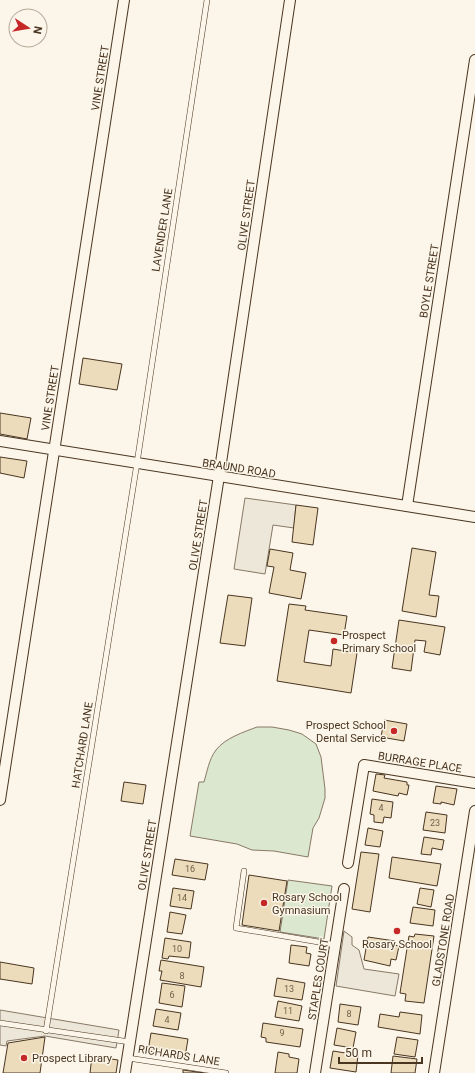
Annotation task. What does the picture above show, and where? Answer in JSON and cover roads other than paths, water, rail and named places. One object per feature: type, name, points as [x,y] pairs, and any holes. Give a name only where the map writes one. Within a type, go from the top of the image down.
[{"type":"street","name":"VINE STREET","points":[[0,800],[124,0]]},
{"type":"street","name":"OLIVE STREET","points":[[125,1073],[219,476],[290,0]]},
{"type":"street","name":"BOYLE STREET","points":[[407,506],[475,60]]},
{"type":"street","name":"BRAUND ROAD","points":[[0,441],[475,517]]},
{"type":"street","name":"BURRAGE PLACE","points":[[348,863],[364,765],[475,783]]},
{"type":"street","name":"GLADSTONE ROAD","points":[[434,1073],[473,841],[475,811]]},
{"type":"street","name":"STAPLES COURT","points":[[315,1073],[344,889]]},
{"type":"lane","name":"LAVENDER LANE","points":[[137,463],[207,0]]},
{"type":"lane","name":"HATCHARD LANE","points":[[46,1031],[137,463]]},
{"type":"lane","points":[[244,871],[236,928],[336,945]]},
{"type":"lane","points":[[0,1024],[130,1042]]},
{"type":"lane","name":"RICHARDS LANE","points":[[128,1058],[226,1073]]},
{"type":"place","name":"Prospect Primary School","points":[[334,641]]},
{"type":"place","name":"Prospect School Dental Service","points":[[394,731]]},
{"type":"place","name":"Rosary School Gymnasium","points":[[264,903]]},
{"type":"place","name":"Rosary School","points":[[397,931]]},
{"type":"place","name":"Prospect Library","points":[[24,1058]]}]
